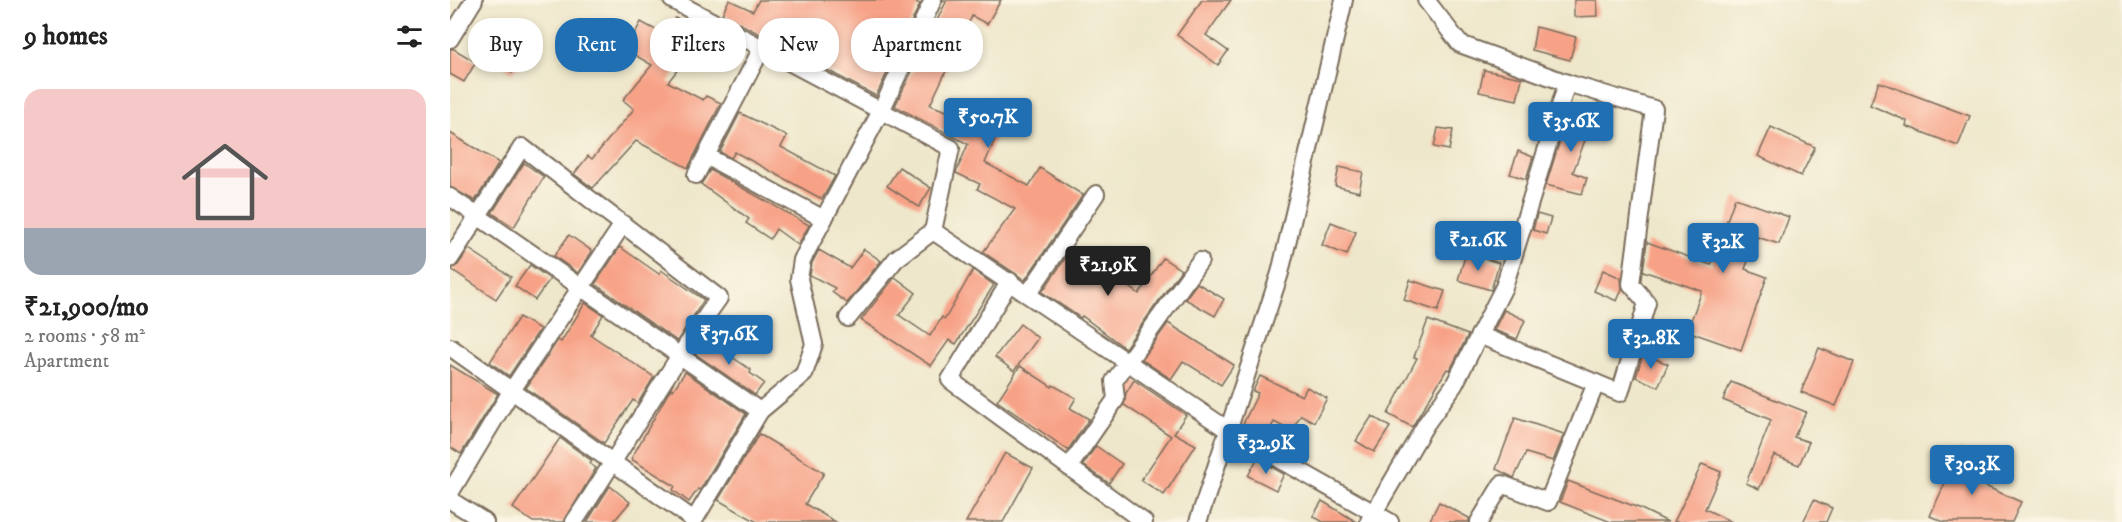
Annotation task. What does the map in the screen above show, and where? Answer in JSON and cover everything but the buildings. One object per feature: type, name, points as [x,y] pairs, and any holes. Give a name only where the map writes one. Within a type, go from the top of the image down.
[{"type":"street","points":[[450,39],[474,0]]},
{"type":"street","points":[[672,0],[758,46]]},
{"type":"street","points":[[450,347],[693,521],[760,411],[804,374],[814,344],[800,279],[802,260],[881,111],[933,0]]},
{"type":"street","points":[[1198,522],[1280,273],[1344,0]]},
{"type":"street","points":[[1426,0],[1460,44],[1567,83],[1654,109],[1631,284],[1647,303],[1620,393],[1479,335]]},
{"type":"street","points":[[696,176],[708,157],[758,56]]},
{"type":"street","points":[[807,72],[951,148],[933,231],[896,259],[848,318]]},
{"type":"street","points":[[1371,517],[1426,424],[1454,385],[1504,287],[1567,83]]},
{"type":"street","points":[[450,259],[522,147],[719,298],[678,355],[614,463],[574,522]]},
{"type":"street","points":[[708,157],[824,219]]},
{"type":"street","points":[[1028,294],[1096,194]]},
{"type":"street","points":[[450,197],[760,411]]},
{"type":"street","points":[[450,493],[512,390],[623,224]]},
{"type":"street","points":[[933,231],[1228,430],[1371,517],[1390,522]]},
{"type":"street","points":[[1069,467],[1116,399],[1114,381],[1200,261]]},
{"type":"street","points":[[1010,281],[950,380],[1144,522]]},
{"type":"street","points":[[1479,522],[1502,484],[1548,502],[1596,384]]},
{"type":"street","points":[[450,500],[485,522]]}]
